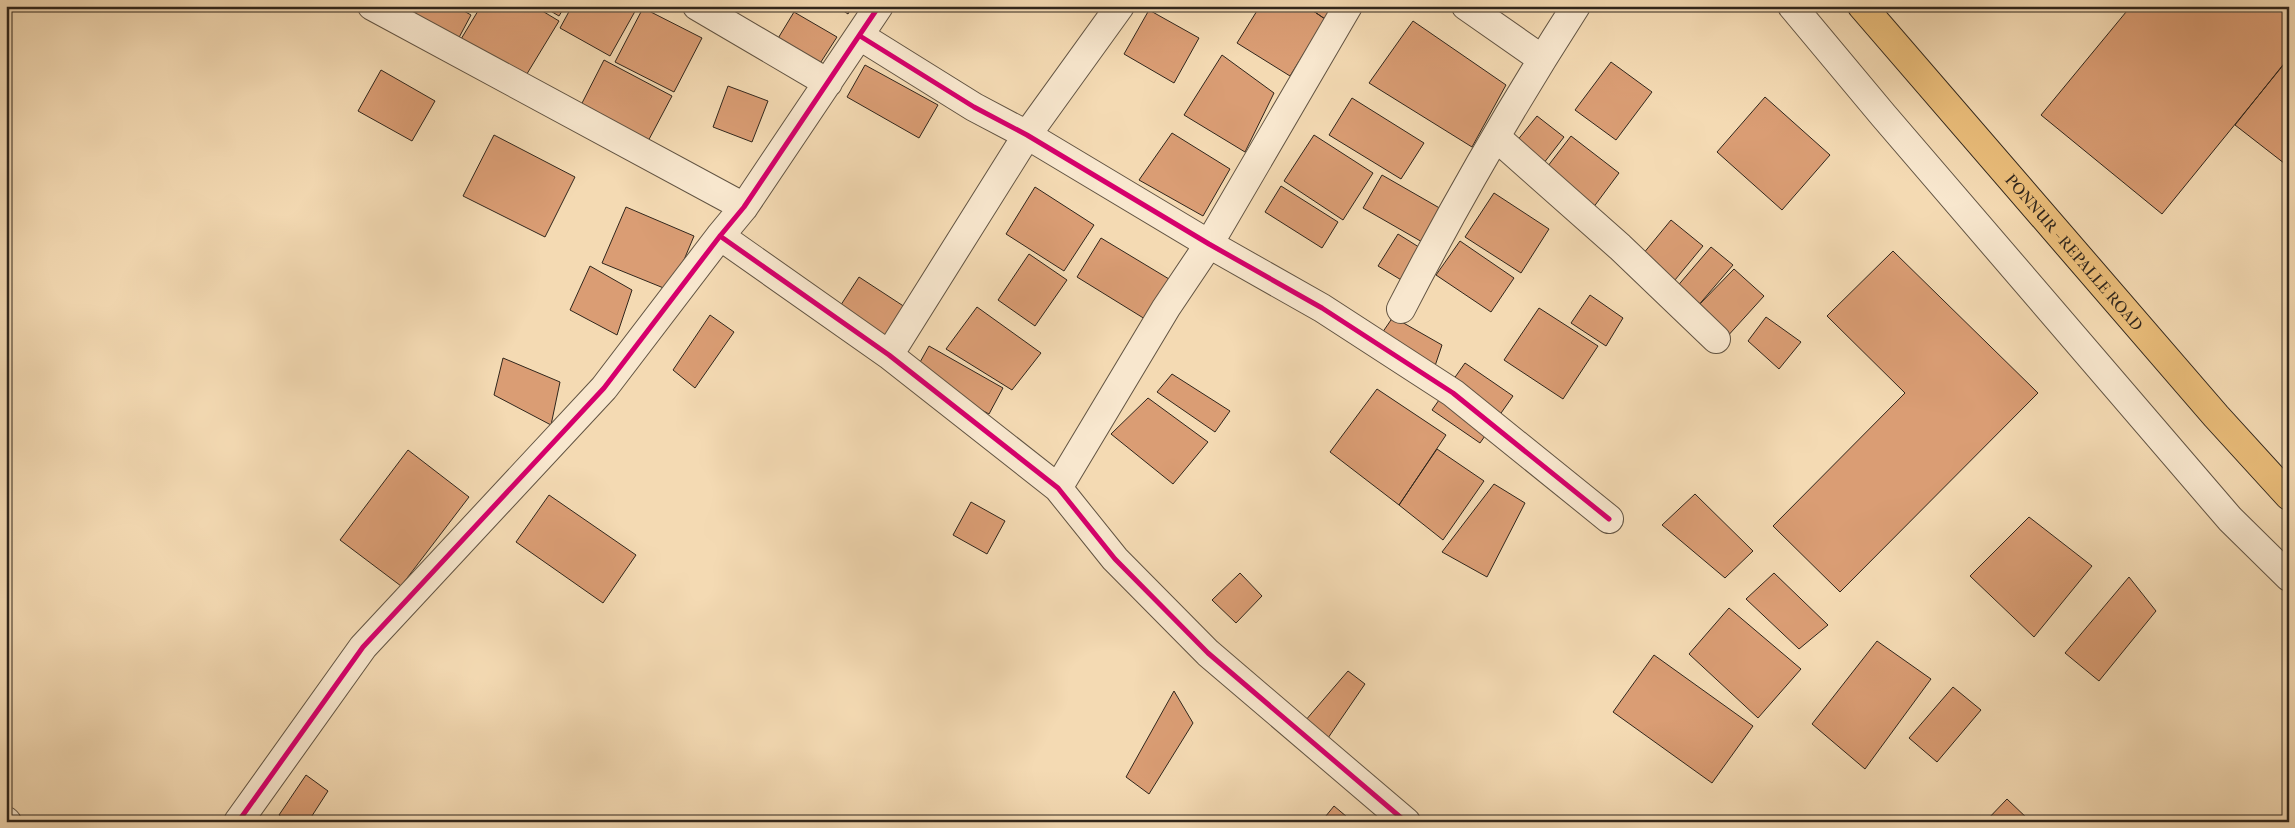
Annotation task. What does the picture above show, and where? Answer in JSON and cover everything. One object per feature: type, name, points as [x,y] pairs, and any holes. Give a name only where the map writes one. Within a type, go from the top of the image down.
[{"type":"main road","name":"PONNUR - REPALLE ROAD","points":[[1862,6],[2216,416],[2289,496]]},
{"type":"street","points":[[372,6],[744,207]]},
{"type":"street","points":[[697,6],[828,83]]},
{"type":"street","points":[[238,822],[363,647],[604,388],[744,207],[879,6]]},
{"type":"street","points":[[889,354],[1027,135],[1120,6]]},
{"type":"street","points":[[1058,488],[1166,308],[1209,244],[1348,6]]},
{"type":"street","points":[[1466,6],[1542,59]]},
{"type":"street","points":[[1400,309],[1542,59],[1576,6]]},
{"type":"street","points":[[1792,6],[1883,115],[2230,519],[2289,577]]},
{"type":"street","points":[[860,36],[974,106],[1027,135],[1209,244],[1322,308],[1453,394],[1609,520]]},
{"type":"street","points":[[1497,138],[1620,247],[1716,339]]},
{"type":"street","points":[[720,236],[889,354],[1058,488],[1115,560],[1208,653],[1406,822]]},
{"type":"building","points":[[419,6],[455,6],[471,15],[455,45],[411,22]]},
{"type":"building","points":[[481,6],[534,6],[559,21],[522,82],[458,44]]},
{"type":"building","points":[[542,6],[565,6],[559,16]]},
{"type":"building","points":[[572,6],[638,6],[610,56],[560,28]]},
{"type":"building","points":[[836,6],[852,6],[848,14]]},
{"type":"building","points":[[1260,6],[1306,6],[1325,19],[1290,76],[1237,43]]},
{"type":"building","points":[[1306,6],[1333,6],[1325,19]]},
{"type":"building","points":[[2131,6],[2289,6],[2289,58],[2162,214],[2041,115]]},
{"type":"building","points":[[643,8],[702,38],[674,92],[615,62]]},
{"type":"building","points":[[1149,10],[1199,38],[1174,83],[1124,54]]},
{"type":"building","points":[[794,12],[837,37],[819,65],[777,40]]},
{"type":"building","points":[[1413,21],[1506,85],[1472,147],[1369,83]]},
{"type":"building","points":[[1222,55],[1274,93],[1245,152],[1184,115]]},
{"type":"building","points":[[604,60],[672,96],[646,145],[579,109]]},
{"type":"building","points":[[2286,61],[2289,63],[2289,167],[2235,125]]},
{"type":"building","points":[[1611,62],[1652,92],[1616,140],[1575,110]]},
{"type":"building","points":[[865,65],[938,105],[919,138],[847,97]]},
{"type":"building","points":[[381,70],[435,101],[412,141],[358,111]]},
{"type":"building","points":[[728,86],[768,101],[752,142],[713,127]]},
{"type":"building","points":[[1765,97],[1830,155],[1782,210],[1717,152]]},
{"type":"building","points":[[1352,98],[1424,143],[1401,179],[1329,135]]},
{"type":"building","points":[[1537,116],[1564,137],[1540,168],[1512,147]]},
{"type":"building","points":[[1172,133],[1230,169],[1203,216],[1139,180]]},
{"type":"building","points":[[494,135],[575,177],[545,237],[463,196]]},
{"type":"building","points":[[1314,135],[1373,173],[1343,220],[1284,181]]},
{"type":"building","points":[[1571,136],[1619,173],[1590,212],[1541,175]]},
{"type":"building","points":[[1382,175],[1443,210],[1424,243],[1363,208]]},
{"type":"building","points":[[1281,186],[1338,222],[1322,248],[1265,212]]},
{"type":"building","points":[[1035,187],[1094,225],[1064,271],[1006,234]]},
{"type":"building","points":[[1494,193],[1549,229],[1521,273],[1465,237]]},
{"type":"building","points":[[626,207],[694,236],[671,291],[602,263]]},
{"type":"building","points":[[1671,220],[1703,246],[1670,286],[1638,260]]},
{"type":"building","points":[[1398,234],[1422,249],[1403,281],[1378,266]]},
{"type":"building","points":[[1101,238],[1169,279],[1145,319],[1077,277]]},
{"type":"building","points":[[1460,241],[1514,278],[1491,312],[1436,275]]},
{"type":"building","points":[[1711,247],[1733,265],[1697,307],[1675,289]]},
{"type":"building","points":[[1893,251],[2038,393],[1840,592],[1773,526],[1905,393],[1827,316]]},
{"type":"building","points":[[1029,254],[1067,280],[1035,326],[998,300]]},
{"type":"building","points":[[590,266],[632,290],[617,335],[570,310]]},
{"type":"building","points":[[1734,269],[1764,296],[1725,339],[1697,307]]},
{"type":"building","points":[[859,277],[908,309],[883,346],[835,314]]},
{"type":"building","points":[[1590,295],[1623,318],[1606,346],[1571,323]]},
{"type":"building","points":[[977,307],[1041,353],[1012,390],[946,349]]},
{"type":"building","points":[[1539,308],[1598,346],[1563,399],[1504,360]]},
{"type":"building","points":[[710,315],[734,332],[695,388],[673,370]]},
{"type":"building","points":[[1393,317],[1442,345],[1433,372],[1380,336]]},
{"type":"building","points":[[1766,317],[1801,342],[1779,369],[1748,341]]},
{"type":"building","points":[[929,346],[1003,388],[989,414],[914,373]]},
{"type":"building","points":[[503,358],[560,382],[551,425],[494,395]]},
{"type":"building","points":[[1465,363],[1513,396],[1480,443],[1432,410]]},
{"type":"building","points":[[1172,374],[1230,411],[1215,432],[1157,392]]},
{"type":"building","points":[[1377,389],[1446,435],[1399,505],[1330,452]]},
{"type":"building","points":[[1148,398],[1208,442],[1173,484],[1111,434]]},
{"type":"building","points":[[1437,449],[1484,481],[1443,540],[1399,505]]},
{"type":"building","points":[[408,450],[469,497],[401,586],[340,540]]},
{"type":"building","points":[[1494,484],[1525,503],[1487,577],[1442,552]]},
{"type":"building","points":[[1695,494],[1753,551],[1725,578],[1662,525]]},
{"type":"building","points":[[549,495],[636,555],[603,603],[516,542]]},
{"type":"building","points":[[971,502],[1005,521],[987,554],[953,535]]},
{"type":"building","points":[[2029,517],[2092,566],[2034,637],[1970,576]]},
{"type":"building","points":[[1240,573],[1262,596],[1236,623],[1212,600]]},
{"type":"building","points":[[1774,573],[1828,625],[1799,649],[1746,599]]},
{"type":"building","points":[[2129,577],[2156,611],[2099,681],[2065,653]]},
{"type":"building","points":[[1729,608],[1801,669],[1758,718],[1689,654]]},
{"type":"building","points":[[1877,641],[1931,679],[1865,769],[1812,724]]},
{"type":"building","points":[[1654,655],[1753,726],[1712,783],[1613,712]]},
{"type":"building","points":[[1348,671],[1365,684],[1328,738],[1305,721]]},
{"type":"building","points":[[1953,687],[1981,710],[1937,762],[1909,738]]},
{"type":"building","points":[[1174,691],[1193,723],[1149,794],[1126,777]]},
{"type":"building","points":[[306,775],[328,791],[308,822],[288,822],[279,815]]},
{"type":"building","points":[[2007,799],[2031,822],[1985,822]]},
{"type":"building","points":[[1334,806],[1353,822],[1321,822]]},
{"type":"cycle path","points":[[238,822],[363,647],[604,388],[744,207],[879,6]]},
{"type":"cycle path","points":[[860,36],[974,107],[1027,135],[1209,244],[1322,308],[1453,393],[1609,519]]},
{"type":"cycle path","points":[[720,236],[889,355],[1058,488],[1115,559],[1208,653],[1406,822]]}]
